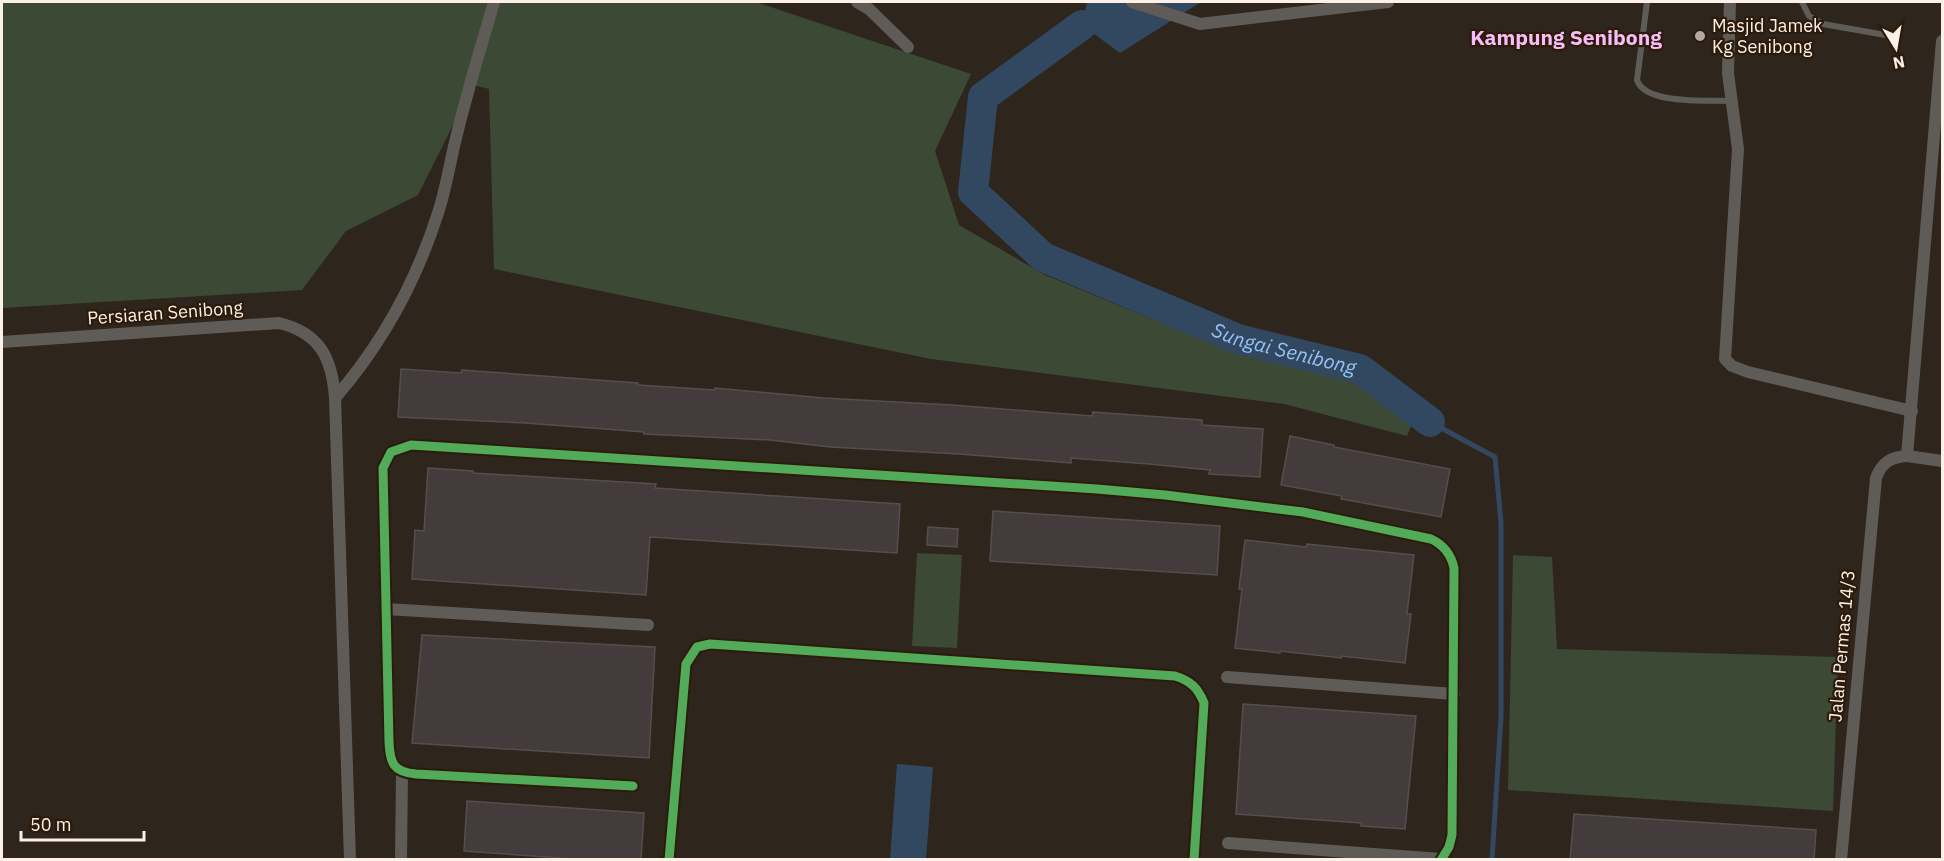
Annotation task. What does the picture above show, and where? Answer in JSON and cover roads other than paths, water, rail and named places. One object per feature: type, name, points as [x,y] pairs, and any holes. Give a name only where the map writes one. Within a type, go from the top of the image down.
[{"type":"street","points":[[350,860],[335,398],[358,372],[375,347],[398,309],[418,267],[439,211],[456,137],[494,2]]},
{"type":"street","points":[[857,2],[869,9],[908,47]]},
{"type":"street","points":[[1132,2],[1200,24],[1388,2]]},
{"type":"street","points":[[1730,2],[1728,73],[1738,149],[1725,359],[1732,366],[1748,372],[1912,411]]},
{"type":"street","points":[[1942,41],[1908,456],[1942,461]]},
{"type":"street","name":"Persiaran Senibong","points":[[2,342],[279,323],[303,332],[323,351],[330,364],[335,398]]},
{"type":"street","points":[[633,786],[428,775],[402,772],[391,760],[383,468],[391,452],[405,446],[1097,489],[1303,512],[1436,541],[1448,552],[1454,568],[1452,835],[1449,847],[1441,859],[1228,843]]},
{"type":"street","name":"Jalan Permas 14/3","points":[[1841,860],[1876,478],[1885,462],[1895,457],[1908,456]]},
{"type":"street","points":[[386,609],[648,625]]},
{"type":"street","points":[[669,860],[686,664],[697,647],[710,644],[1175,676],[1186,679],[1194,685],[1204,703],[1194,860]]},
{"type":"street","points":[[1227,678],[1454,694]]},
{"type":"street","points":[[401,860],[402,772]]},
{"type":"lane","points":[[1647,2],[1637,80],[1639,86],[1667,99],[1732,101]]},
{"type":"lane","points":[[1802,2],[1809,16],[1823,24],[1891,36]]},
{"type":"water","points":[[1087,2],[1201,2],[1120,53],[1082,25]]},
{"type":"water","points":[[897,764],[933,767],[926,859],[890,859]]},
{"type":"waterway","name":"Sungai Senibong","points":[[1082,25],[983,97],[973,192],[1043,257],[1238,339],[1360,369],[1430,422]]},
{"type":"waterway","name":"Sungai Senibong","points":[[1430,422],[1495,457],[1501,523],[1501,717],[1492,860]]},
{"type":"place","name":"Masjid Jamek Kg Senibong","points":[[1700,36]]},
{"type":"district","name":"Kampung Senibong","points":[[1566,38]]}]
